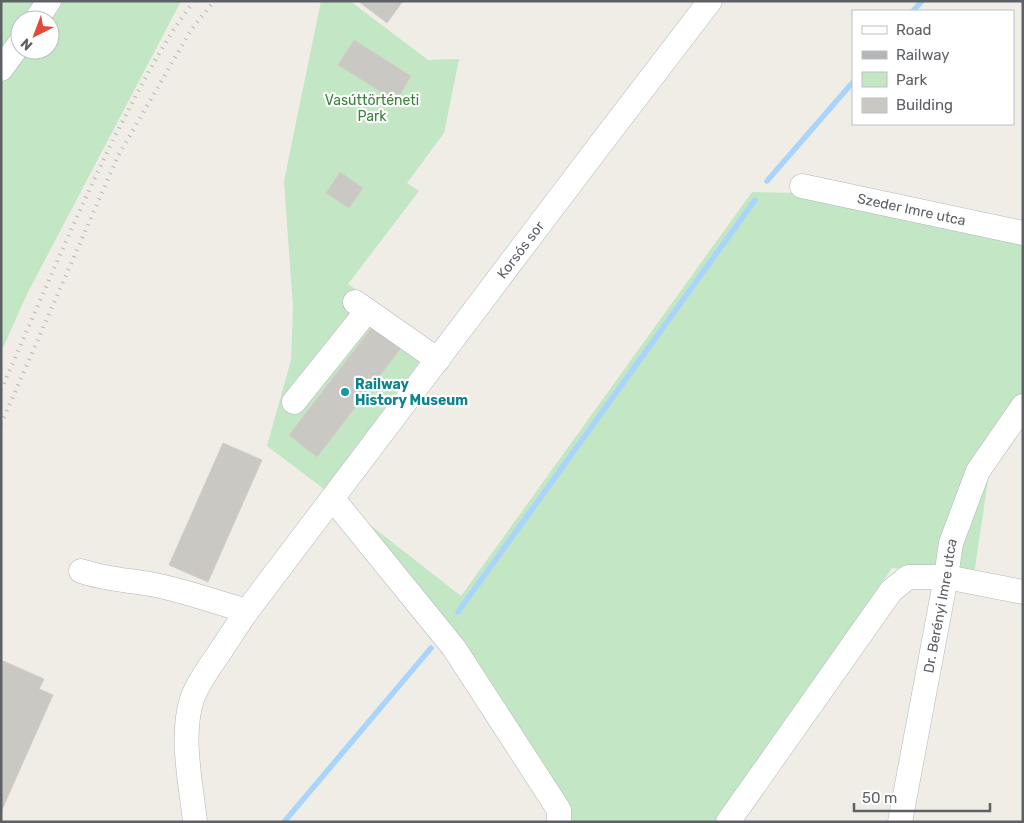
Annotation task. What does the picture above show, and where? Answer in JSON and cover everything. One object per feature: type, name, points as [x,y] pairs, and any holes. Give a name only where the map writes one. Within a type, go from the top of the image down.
[{"type":"street","name":"Korsós sor","points":[[195,822],[187,758],[188,719],[192,699],[200,682],[247,612],[710,1]]},
{"type":"street","points":[[1,69],[10,57]]},
{"type":"street","name":"Szeder Imre utca","points":[[802,186],[1023,233]]},
{"type":"street","points":[[294,402],[361,307],[438,360]]},
{"type":"street","name":"Dr. Berényi Imre utca","points":[[900,822],[951,543],[978,471],[1023,406]]},
{"type":"street","points":[[333,499],[454,648],[559,810],[559,822]]},
{"type":"street","points":[[81,571],[97,576],[174,590],[247,612]]},
{"type":"street","points":[[728,822],[891,591],[908,577],[946,577],[1023,592]]},
{"type":"green space","points":[[1,1],[181,1],[27,294],[1,352]]},
{"type":"green space","name":"Vasúttörténeti Park","points":[[321,1],[350,1],[428,60],[459,59],[444,133],[407,183],[419,191],[348,284],[433,344],[324,489],[267,446],[291,360],[293,307],[284,181]]},
{"type":"green space","points":[[752,192],[801,193],[1023,244],[1023,391],[995,433],[974,574],[892,568],[718,822],[567,822],[356,514],[461,596]]},
{"type":"building","points":[[358,1],[403,1],[387,23]]},
{"type":"building","points":[[354,40],[411,76],[396,101],[338,65]]},
{"type":"building","points":[[340,172],[363,188],[349,208],[326,193]]},
{"type":"building","name":"Railway History Museum","points":[[373,326],[401,348],[317,457],[289,435]]},
{"type":"building","points":[[223,443],[262,460],[208,582],[169,565]]},
{"type":"building","points":[[1,660],[44,679],[39,689],[53,695],[1,812]]},
{"type":"waterway","points":[[914,10],[922,1]]},
{"type":"waterway","points":[[767,181],[852,83]]},
{"type":"waterway","points":[[458,612],[755,200]]},
{"type":"waterway","points":[[284,822],[431,648]]},
{"type":"railway","points":[[1,390],[72,228],[117,132],[143,81],[182,17],[194,1]]},
{"type":"railway","points":[[1,424],[118,156],[191,30],[214,1]]},
{"type":"place","name":"Railway History Museum","points":[[345,392]]}]
